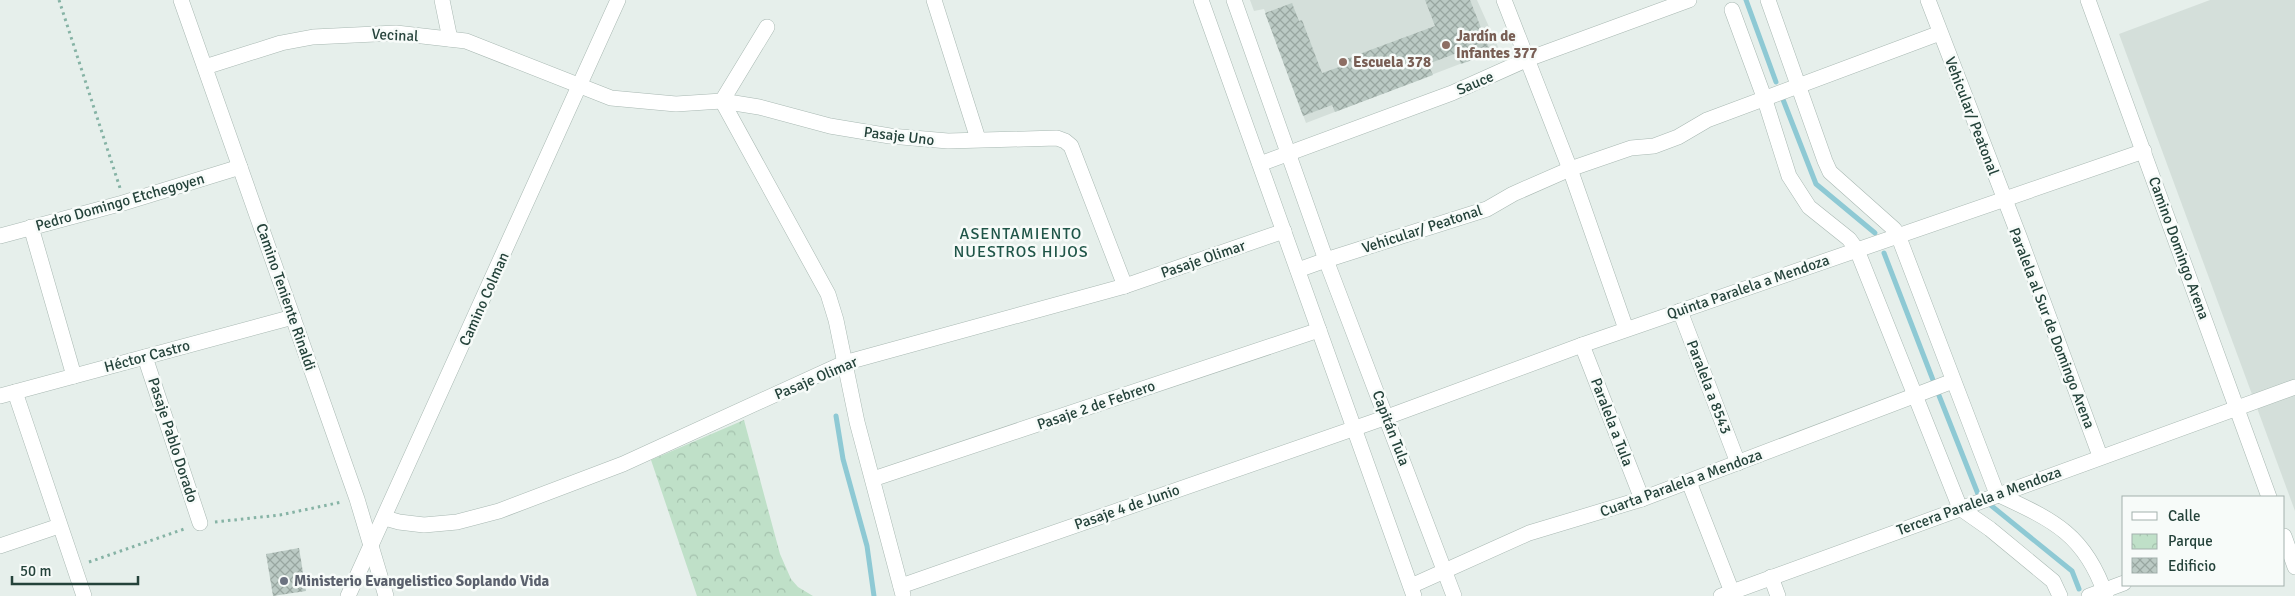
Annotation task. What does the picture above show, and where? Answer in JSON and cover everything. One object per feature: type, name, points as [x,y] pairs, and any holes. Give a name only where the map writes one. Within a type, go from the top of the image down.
[{"type":"street","name":"Camino Teniente Rinaldi","points":[[181,0],[357,498],[386,596]]},
{"type":"street","points":[[442,0],[450,39]]},
{"type":"street","name":"Camino Colman","points":[[348,596],[385,518],[618,0]]},
{"type":"street","points":[[934,0],[978,140]]},
{"type":"street","points":[[1201,0],[1412,591]]},
{"type":"street","name":"Capitán Tula","points":[[1234,0],[1326,260],[1454,596]]},
{"type":"street","points":[[1504,0],[1570,169],[1626,329]]},
{"type":"street","name":"Sauce","points":[[1260,164],[1452,93],[1528,59],[1689,0]]},
{"type":"street","points":[[1768,0],[1830,172],[1894,229],[1898,236],[1997,494],[2035,511],[2073,536],[2084,550],[2105,593]]},
{"type":"street","name":"Vehicular/ Peatonal","points":[[1928,0],[2003,199]]},
{"type":"street","name":"Camino Domingo Arena","points":[[2088,0],[2269,496]]},
{"type":"street","points":[[1732,10],[1764,97],[1781,158],[1798,192],[1809,207],[1849,239],[1857,250],[1960,508],[1990,528],[2053,581],[2060,596]]},
{"type":"street","points":[[766,28],[722,101],[828,294],[902,591]]},
{"type":"street","name":"Vecinal","points":[[205,67],[280,43],[313,37],[396,33],[466,41],[580,87]]},
{"type":"street","name":"Vehicular/ Peatonal","points":[[1326,260],[1487,209],[1513,194],[1570,169],[1631,148],[1654,146],[1678,137],[1707,120],[1764,97],[1940,33]]},
{"type":"street","name":"Pasaje Uno","points":[[580,87],[611,98],[676,104],[722,101],[760,107],[830,126],[890,136],[948,141],[1057,138],[1065,140],[1071,146],[1125,286]]},
{"type":"street","name":"Quinta Paralela a Mendoza","points":[[1354,428],[1626,329],[2144,151]]},
{"type":"street","name":"Pedro Domingo Etchegoyen","points":[[0,236],[123,203],[240,167]]},
{"type":"street","name":"Paralela al Sur de Domingo Arena","points":[[2003,199],[2100,456]]},
{"type":"street","points":[[31,227],[74,376]]},
{"type":"street","name":"Pasaje Olimar","points":[[385,518],[424,525],[457,522],[499,511],[623,464],[844,363],[1125,286],[1284,231]]},
{"type":"street","points":[[1298,270],[1326,260]]},
{"type":"street","name":"Paralela a 8543","points":[[1680,311],[1738,463]]},
{"type":"street","name":"Héctor Castro","points":[[7,394],[293,317]]},
{"type":"street","name":"Pasaje 2 de Febrero","points":[[873,479],[1319,330]]},
{"type":"street","name":"Paralela a Tula","points":[[1582,345],[1642,499]]},
{"type":"street","name":"Pasaje Pablo Dorado","points":[[145,357],[200,523]]},
{"type":"street","name":"Cuarta Paralela a Mendoza","points":[[1412,591],[1444,571],[1528,533],[1642,499],[1953,381]]},
{"type":"street","name":"Tercera Paralela a Mendoza","points":[[1727,594],[2100,456],[2295,387]]},
{"type":"street","points":[[7,394],[59,526],[84,596]]},
{"type":"street","name":"Pasaje 4 de Junio","points":[[902,591],[1354,428]]},
{"type":"street","points":[[1689,482],[1727,594]]},
{"type":"street","points":[[0,546],[59,526]]},
{"type":"street","points":[[2285,539],[2295,567]]},
{"type":"street","points":[[1771,577],[1778,596]]},
{"type":"street","points":[[2089,596],[2105,593],[2122,584]]},
{"type":"path","points":[[59,0],[123,203]]},
{"type":"shaded area","name":"Escuela 378","points":[[1250,0],[1477,0],[1499,49],[1306,123],[1264,9],[1254,11]]},
{"type":"shaded area","points":[[2210,0],[2295,0],[2295,511],[2119,34]]},
{"type":"green space","points":[[744,420],[780,554],[791,579],[798,587],[813,596],[697,596],[651,460]]},
{"type":"building","points":[[1425,0],[1470,0],[1491,53],[1461,64],[1457,53],[1428,64],[1433,75],[1335,112],[1332,105],[1303,116],[1265,13],[1292,3],[1299,21],[1302,20],[1322,73],[1348,64],[1346,59],[1435,26]]},
{"type":"building","points":[[299,548],[306,591],[273,596],[266,554]]},
{"type":"waterway","points":[[1746,0],[1776,82]]},
{"type":"waterway","points":[[1782,97],[1816,184],[1875,233]]},
{"type":"waterway","points":[[1884,253],[1933,380]]},
{"type":"waterway","points":[[1938,393],[1978,494]]},
{"type":"waterway","points":[[836,416],[843,459],[867,546],[874,596]]},
{"type":"waterway","points":[[1988,503],[2072,571],[2079,589]]},
{"type":"place","name":"Jardín de Infantes 377","points":[[1446,45]]},
{"type":"place","name":"Escuela 378","points":[[1343,62]]},
{"type":"place","name":"Ministerio Evangelistico Soplando Vida","points":[[284,581]]},
{"type":"district","name":"ASENTAMIENTO NUESTROS HIJOS","points":[[1021,243]]}]
